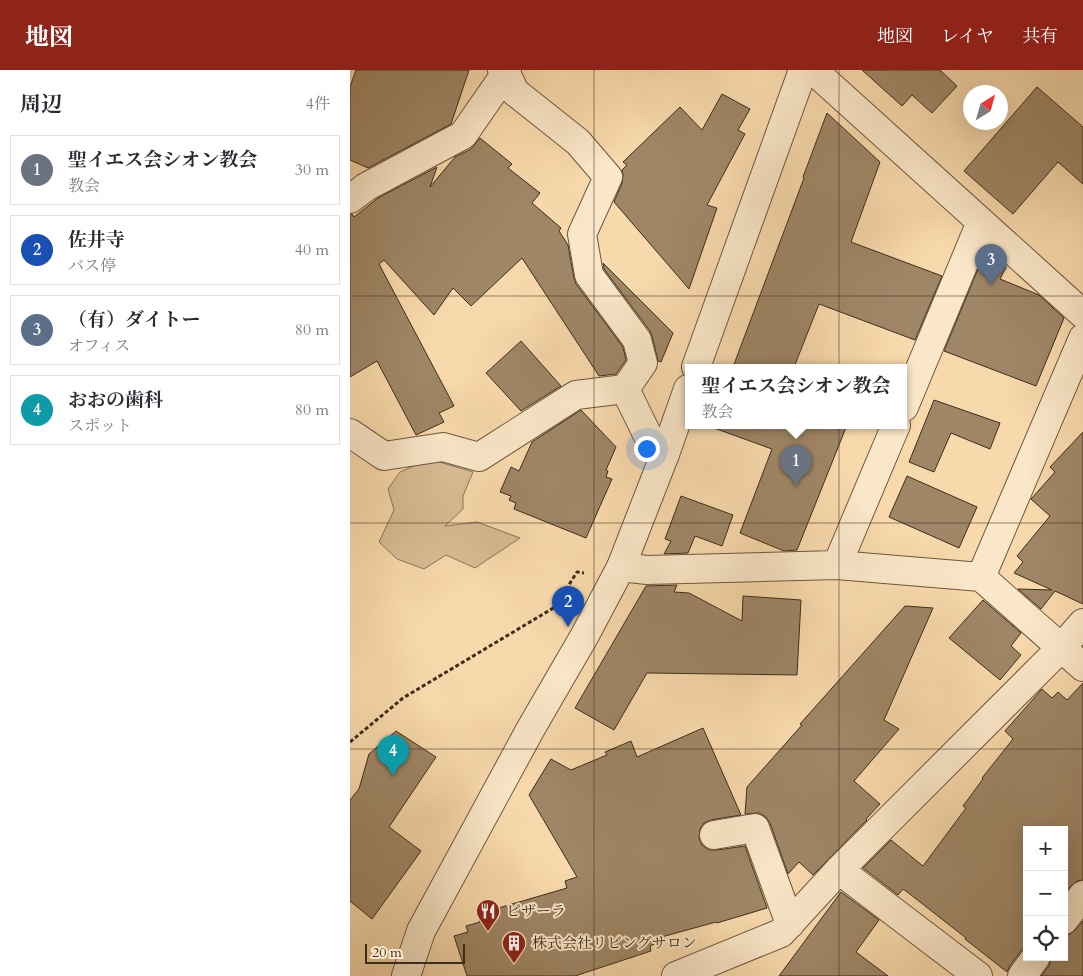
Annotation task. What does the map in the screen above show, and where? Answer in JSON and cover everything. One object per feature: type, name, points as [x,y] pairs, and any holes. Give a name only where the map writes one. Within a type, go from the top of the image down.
[{"type":"street","points":[[697,364],[804,70]]},
{"type":"street","points":[[812,70],[1083,314]]},
{"type":"street","points":[[350,199],[366,186],[463,135],[505,71]]},
{"type":"street","points":[[350,433],[384,456],[443,447],[479,457],[576,394],[625,388],[643,363],[637,340],[589,275],[582,234],[608,177],[578,142],[515,92],[505,71]]},
{"type":"street","points":[[907,400],[981,222]]},
{"type":"street","points":[[981,577],[1083,338]]},
{"type":"street","points":[[625,388],[647,434],[665,454]]},
{"type":"street","points":[[406,976],[421,931],[530,730],[585,635],[621,566],[685,397]]},
{"type":"street","points":[[837,565],[894,429]]},
{"type":"street","points":[[621,566],[646,570],[837,565],[981,577],[1083,667]]},
{"type":"street","points":[[676,976],[781,933],[839,870],[1061,648],[1083,623]]},
{"type":"street","points":[[714,835],[755,828],[790,924]]},
{"type":"street","points":[[839,870],[978,976]]},
{"type":"street","points":[[1067,916],[1083,895]]},
{"type":"street","points":[[1022,976],[1033,961]]},
{"type":"path","points":[[350,742],[402,698],[555,608],[577,572],[592,574]]},
{"type":"shaded area","points":[[429,459],[473,472],[463,496],[463,509],[445,526],[477,522],[520,538],[475,568],[446,555],[424,569],[397,559],[379,542],[394,510],[388,489],[400,472]]},
{"type":"building","points":[[356,70],[469,70],[451,124],[368,168],[350,160],[350,87]]},
{"type":"building","points":[[862,70],[940,70],[957,86],[932,113],[912,95],[902,106]]},
{"type":"building","points":[[1037,87],[1083,127],[1083,184],[1058,162],[1013,214],[964,171],[1000,130],[1008,130],[1008,120]]},
{"type":"building","points":[[722,94],[750,109],[738,130],[745,134],[707,205],[717,208],[689,289],[614,202],[622,183],[622,170],[627,165],[623,162],[680,107],[702,130]]},
{"type":"building","points":[[827,113],[880,162],[851,242],[942,276],[915,340],[819,304],[795,364],[734,364],[804,178]]},
{"type":"building","points":[[480,138],[512,164],[508,168],[540,193],[532,203],[561,228],[559,231],[568,245],[576,284],[623,347],[626,360],[616,374],[599,376],[522,258],[471,306],[453,288],[434,315],[384,260],[379,264],[454,406],[439,413],[444,422],[416,435],[377,361],[350,377],[350,214],[354,217],[378,198],[437,167],[430,187],[455,157],[471,149]]},
{"type":"building","points":[[983,257],[1006,267],[1000,279],[1039,295],[1064,318],[1036,386],[944,351]]},
{"type":"building","points":[[603,263],[673,333],[661,362],[658,361],[650,331],[604,269]]},
{"type":"building","points":[[521,341],[561,386],[521,411],[486,373]]},
{"type":"building","points":[[934,400],[1000,423],[990,449],[951,433],[934,472],[909,462]]},
{"type":"building","points":[[581,410],[616,447],[606,470],[608,471],[606,477],[612,479],[586,538],[514,509],[516,503],[509,500],[511,496],[500,492],[511,467],[519,471],[532,442]]},
{"type":"building","points":[[717,429],[845,429],[797,550],[784,551],[740,533],[772,449]]},
{"type":"building","points":[[1083,432],[1083,604],[1055,591],[1041,609],[1018,589],[1052,590],[1014,573],[1023,562],[1017,556],[1050,516],[1031,499],[1055,472],[1050,467]]},
{"type":"building","points":[[907,476],[977,507],[959,548],[889,517]]},
{"type":"building","points":[[681,496],[733,515],[722,546],[695,536],[688,553],[664,554],[671,541],[665,539]]},
{"type":"building","points":[[677,585],[674,592],[689,593],[742,621],[743,596],[801,600],[797,675],[647,673],[614,730],[575,708],[646,586]]},
{"type":"building","points":[[983,600],[1021,633],[1011,646],[1021,655],[1000,680],[949,638]]},
{"type":"building","points":[[905,606],[933,608],[884,720],[899,729],[854,781],[880,804],[867,820],[813,875],[799,862],[788,874],[770,823],[766,817],[759,813],[745,814],[747,787],[802,725],[800,724]]},
{"type":"building","points":[[1083,683],[1083,880],[1077,881],[1068,889],[1068,826],[1023,826],[1023,948],[1007,972],[906,891],[903,889],[898,895],[863,868],[891,840],[923,866],[966,808],[963,806],[982,778],[1013,739],[1005,731],[1042,689],[1052,698],[1058,692],[1067,700]]},
{"type":"building","points":[[703,728],[741,815],[704,823],[700,829],[699,838],[702,845],[709,850],[745,846],[767,908],[658,938],[659,942],[650,946],[651,951],[575,976],[467,976],[454,936],[468,932],[466,926],[480,922],[478,914],[567,888],[565,881],[577,877],[529,795],[551,759],[571,770],[607,755],[605,752],[631,741],[637,757]]},
{"type":"building","points":[[396,731],[436,757],[389,827],[421,851],[372,919],[350,901],[350,800],[359,789],[369,754]]},
{"type":"building","points":[[841,892],[879,920],[856,952],[888,976],[779,976]]},
{"type":"building","points":[[1083,921],[1083,976],[1041,976],[1049,966],[1050,961],[1068,961],[1068,934]]},
{"type":"place","name":"（有）ダイトー","points":[[991,285]]},
{"type":"place","name":"聖イエス会シオン教会","points":[[796,486]]},
{"type":"place","name":"佐井寺","points":[[568,627]]},
{"type":"place","name":"おおの歯科","points":[[393,776]]},
{"type":"place","name":"ピザーラ","points":[[488,932]]},
{"type":"place","name":"株式会社リビングサロン","points":[[514,964]]}]
